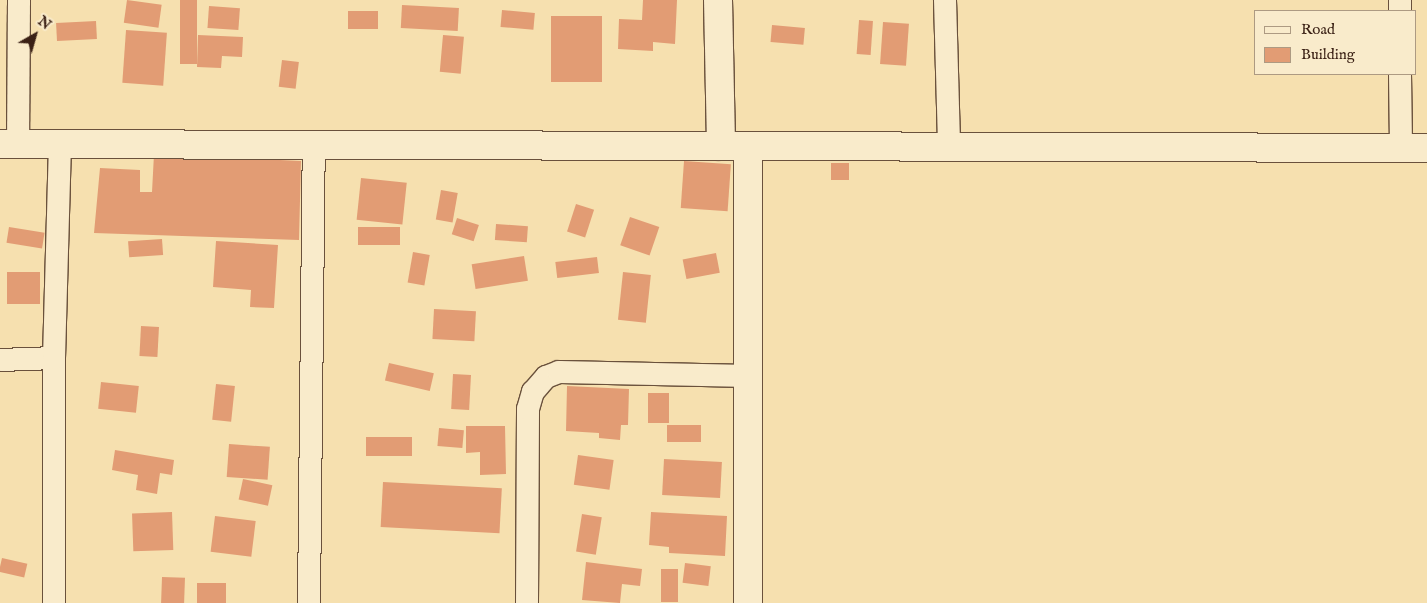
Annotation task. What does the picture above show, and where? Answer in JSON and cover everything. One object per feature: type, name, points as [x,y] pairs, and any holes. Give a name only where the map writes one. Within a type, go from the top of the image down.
[{"type":"street","points":[[19,0],[9,144],[60,146],[1414,148],[1400,75]]},
{"type":"street","points":[[718,0],[721,146]]},
{"type":"street","points":[[945,0],[949,146]]},
{"type":"street","points":[[54,603],[54,358],[60,146]]},
{"type":"street","points":[[309,603],[314,146]]},
{"type":"street","points":[[748,146],[750,376],[748,603]]},
{"type":"street","points":[[0,360],[54,358]]},
{"type":"street","points":[[527,603],[528,409],[533,392],[546,377],[559,372],[750,376]]},
{"type":"building","points":[[127,0],[162,5],[158,28],[124,23]]},
{"type":"building","points":[[180,0],[197,0],[197,64],[180,64]]},
{"type":"building","points":[[643,0],[677,0],[675,44],[653,42],[653,51],[618,49],[619,19],[642,20]]},
{"type":"building","points":[[402,5],[459,8],[458,31],[401,28]]},
{"type":"building","points":[[209,6],[240,8],[238,30],[207,28]]},
{"type":"building","points":[[502,10],[535,13],[533,30],[501,27]]},
{"type":"building","points":[[348,11],[378,11],[378,29],[348,29]]},
{"type":"building","points":[[551,16],[602,16],[602,82],[551,82]]},
{"type":"building","points":[[859,20],[873,21],[871,55],[857,54]]},
{"type":"building","points":[[96,21],[97,39],[57,41],[56,23]]},
{"type":"building","points":[[883,22],[909,24],[906,66],[880,64]]},
{"type":"building","points":[[772,25],[805,28],[803,45],[771,42]]},
{"type":"building","points":[[126,30],[167,33],[163,86],[122,83]]},
{"type":"building","points":[[198,35],[243,37],[242,57],[222,56],[221,68],[197,67]]},
{"type":"building","points":[[443,35],[464,37],[461,74],[440,72]]},
{"type":"building","points":[[282,60],[299,62],[296,89],[279,87]]},
{"type":"building","points":[[154,154],[301,161],[299,240],[94,233],[100,168],[140,170],[140,192],[152,192]]},
{"type":"building","points":[[684,161],[731,164],[728,211],[681,208]]},
{"type":"building","points":[[831,163],[849,163],[849,180],[831,180]]},
{"type":"building","points":[[361,178],[407,183],[402,225],[357,220]]},
{"type":"building","points":[[441,190],[458,193],[453,222],[436,220]]},
{"type":"building","points":[[576,204],[594,210],[585,237],[567,232]]},
{"type":"building","points":[[630,217],[659,227],[650,255],[620,245]]},
{"type":"building","points":[[457,218],[479,225],[474,241],[452,234]]},
{"type":"building","points":[[496,224],[528,226],[527,242],[495,240]]},
{"type":"building","points":[[9,227],[45,233],[42,248],[6,243]]},
{"type":"building","points":[[358,227],[400,227],[400,245],[358,245]]},
{"type":"building","points":[[162,239],[163,255],[129,257],[128,241]]},
{"type":"building","points":[[216,241],[278,245],[274,308],[250,307],[251,290],[213,287]]},
{"type":"building","points":[[413,252],[430,255],[424,285],[408,283]]},
{"type":"building","points":[[716,253],[720,273],[686,279],[683,259]]},
{"type":"building","points":[[524,256],[528,281],[476,289],[472,264]]},
{"type":"building","points":[[597,257],[599,273],[557,278],[555,262]]},
{"type":"building","points":[[7,272],[40,272],[40,304],[7,304]]},
{"type":"building","points":[[623,272],[651,275],[646,323],[618,320]]},
{"type":"building","points":[[434,309],[476,311],[474,341],[432,339]]},
{"type":"building","points":[[141,326],[159,327],[157,357],[139,356]]},
{"type":"building","points":[[389,363],[434,373],[430,391],[385,381]]},
{"type":"building","points":[[453,374],[471,375],[469,410],[451,409]]},
{"type":"building","points":[[101,382],[139,386],[136,413],[98,409]]},
{"type":"building","points":[[216,384],[235,386],[231,422],[212,420]]},
{"type":"building","points":[[567,386],[629,389],[628,425],[621,425],[620,440],[599,438],[599,433],[566,431]]},
{"type":"building","points":[[648,393],[669,393],[669,423],[648,423]]},
{"type":"building","points":[[667,425],[701,425],[701,442],[667,442]]},
{"type":"building","points":[[466,426],[505,426],[506,474],[480,475],[480,452],[466,453]]},
{"type":"building","points":[[439,428],[464,430],[462,448],[437,446]]},
{"type":"building","points":[[366,437],[412,437],[412,456],[366,456]]},
{"type":"building","points":[[229,444],[270,447],[268,480],[227,477]]},
{"type":"building","points":[[115,450],[174,460],[172,475],[160,473],[157,494],[136,490],[138,475],[112,470]]},
{"type":"building","points":[[578,455],[614,460],[609,490],[574,485]]},
{"type":"building","points":[[664,459],[722,462],[720,498],[662,495]]},
{"type":"building","points":[[243,479],[272,485],[268,506],[239,500]]},
{"type":"building","points":[[383,482],[502,488],[499,533],[381,527]]},
{"type":"building","points":[[172,512],[173,550],[133,551],[132,513]]},
{"type":"building","points":[[651,512],[727,516],[725,556],[669,553],[669,547],[649,545]]},
{"type":"building","points":[[582,514],[602,517],[596,555],[576,552]]},
{"type":"building","points":[[215,516],[256,521],[251,557],[211,552]]},
{"type":"building","points":[[2,558],[27,564],[24,577],[0,572]]},
{"type":"building","points":[[586,562],[642,569],[640,586],[622,584],[620,603],[582,600]]},
{"type":"building","points":[[685,563],[711,566],[708,586],[683,583]]},
{"type":"building","points":[[661,569],[678,569],[678,602],[661,602]]},
{"type":"building","points":[[162,577],[185,578],[184,603],[161,603]]},
{"type":"building","points":[[197,583],[226,583],[226,603],[197,603]]}]
